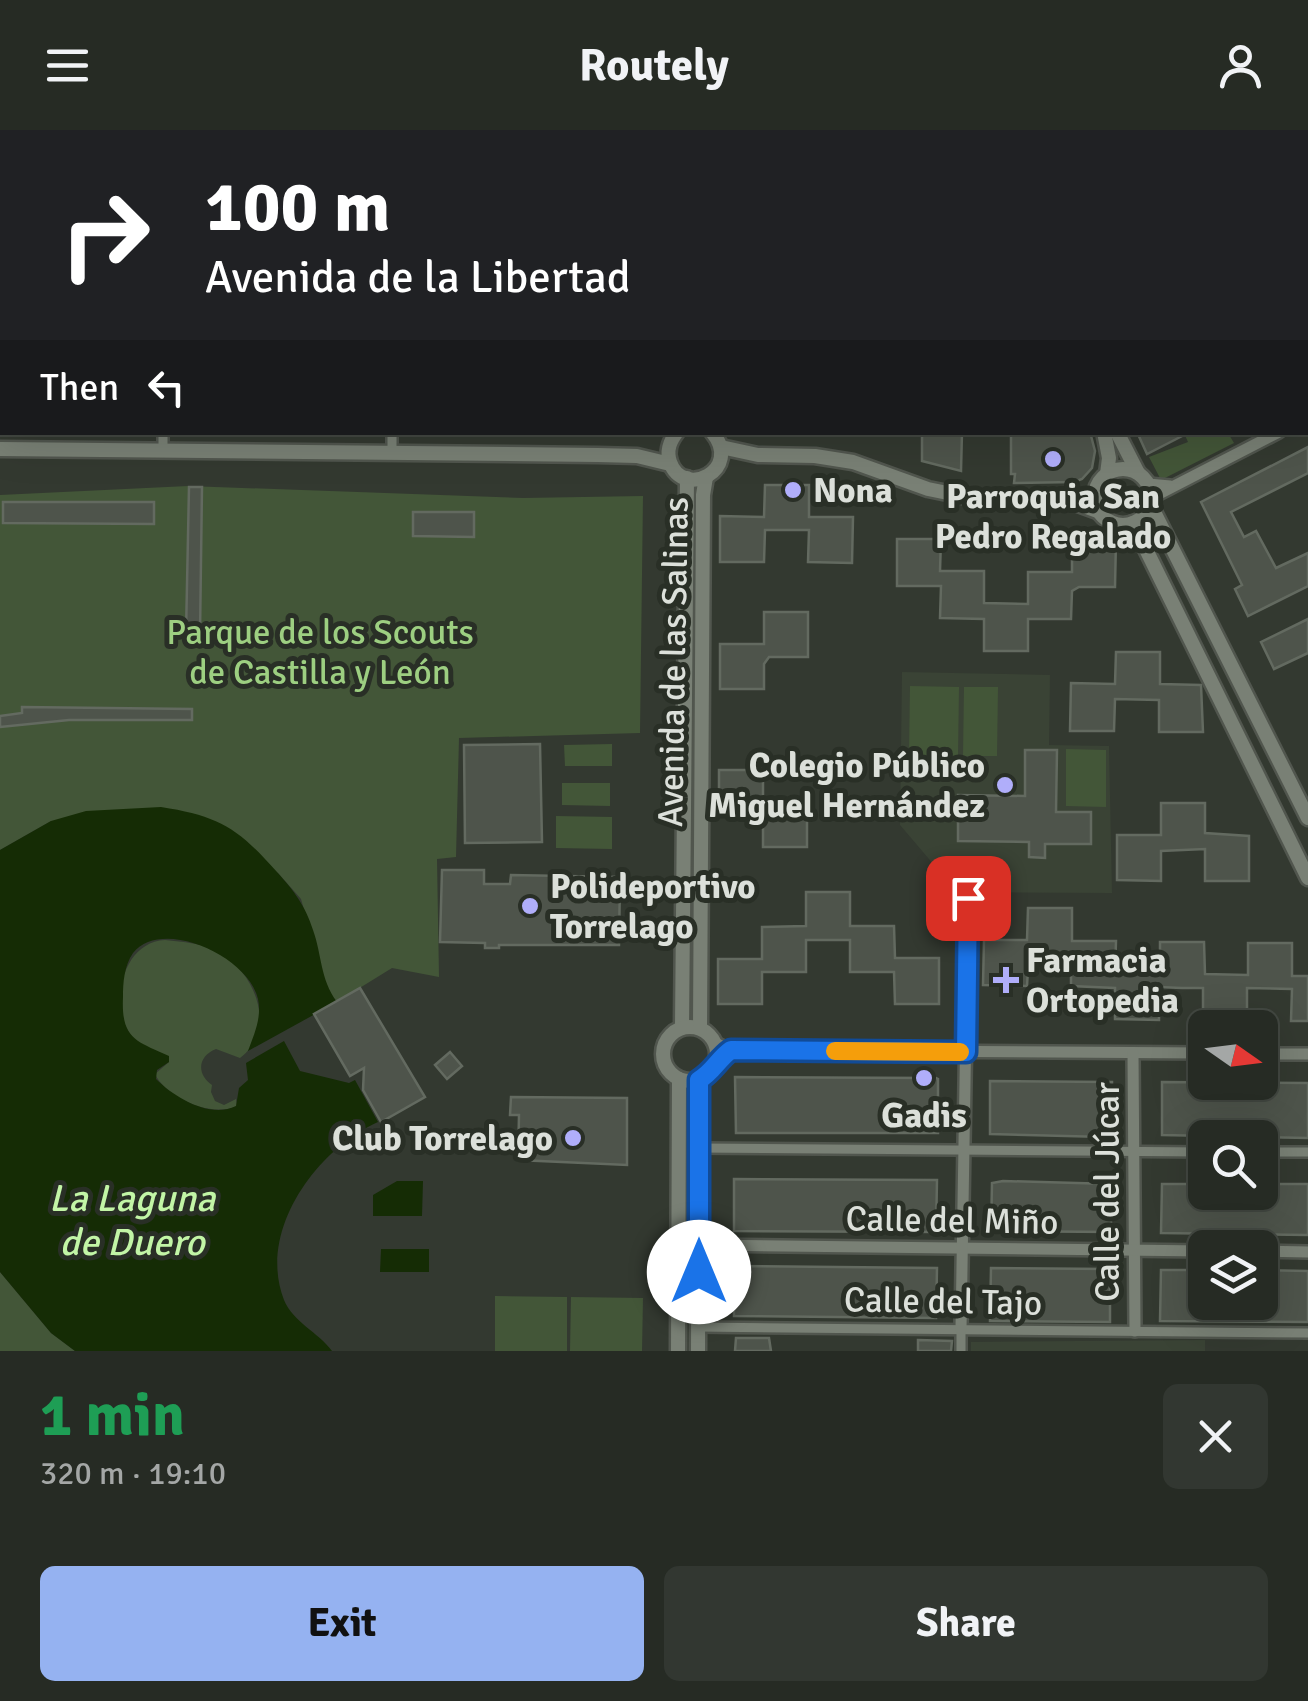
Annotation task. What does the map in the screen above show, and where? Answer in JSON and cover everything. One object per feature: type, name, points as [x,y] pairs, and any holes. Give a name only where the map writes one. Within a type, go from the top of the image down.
[{"type":"street","points":[[163,435],[163,450]]},
{"type":"street","points":[[392,435],[392,454]]},
{"type":"street","points":[[1100,512],[1096,503],[1109,458],[1105,435]]},
{"type":"street","points":[[1119,435],[1306,811]]},
{"type":"street","points":[[1070,501],[1122,469],[1147,490],[1170,486],[1273,435]]},
{"type":"street","points":[[0,449],[637,456],[670,443],[686,478],[706,477],[720,443],[758,455],[815,456],[853,462],[928,489],[967,498],[1070,501],[1100,512],[1117,524],[1133,523],[1144,515],[1147,490]]},
{"type":"street","name":"Avenida de las Salinas","points":[[700,1028],[706,477]]},
{"type":"street","name":"Avenida de las Salinas","points":[[682,1027],[686,478]]},
{"type":"street","points":[[1133,523],[1308,878]]},
{"type":"street","points":[[961,1351],[968,898]]},
{"type":"street","points":[[678,1351],[679,1078],[665,1062],[664,1048],[671,1035],[682,1027],[700,1028],[731,1050],[1188,1054]]},
{"type":"street","points":[[715,1042],[717,1059]]},
{"type":"street","points":[[679,1078],[699,1080],[710,1073],[717,1059],[731,1050]]},
{"type":"street","name":"Calle del Júcar","points":[[1133,1052],[1135,1331]]},
{"type":"street","points":[[1278,1054],[1308,1054]]},
{"type":"street","points":[[698,1351],[699,1080]]},
{"type":"street","points":[[699,1148],[1188,1152]]},
{"type":"street","points":[[1278,1152],[1308,1152]]},
{"type":"street","name":"Calle del Miño","points":[[699,1244],[1188,1251]]},
{"type":"street","points":[[1278,1251],[1308,1252]]},
{"type":"street","name":"Calle del Tajo","points":[[698,1326],[1308,1332]]},
{"type":"shaded area","name":"Colegio Público Miguel Hernández","points":[[902,672],[1050,675],[1049,745],[1109,746],[1112,893],[957,892],[900,825]]},
{"type":"shaded area","points":[[1205,1340],[1205,1351],[971,1351],[971,1342]]},
{"type":"green space","points":[[1185,435],[1229,435],[1234,443],[1161,480],[1149,457],[1188,442]]},
{"type":"green space","name":"Parque de los Scouts de Castilla y León","points":[[188,486],[523,498],[643,496],[640,733],[459,738],[456,857],[437,859],[439,977],[392,968],[337,1002],[327,989],[301,899],[278,873],[51,821],[0,850],[0,495]]},
{"type":"green space","points":[[910,686],[959,687],[958,756],[909,755]]},
{"type":"green space","points":[[964,687],[998,687],[997,756],[963,756]]},
{"type":"green space","points":[[612,744],[612,766],[565,766],[564,745]]},
{"type":"green space","points":[[1066,749],[1106,750],[1106,807],[1066,806]]},
{"type":"green space","points":[[562,783],[610,783],[610,806],[562,805]]},
{"type":"green space","points":[[556,816],[612,817],[612,849],[556,848]]},
{"type":"green space","points":[[165,940],[219,952],[243,973],[251,987],[260,1017],[251,1046],[240,1058],[216,1049],[201,1066],[203,1076],[212,1085],[215,1101],[224,1105],[236,1099],[237,1106],[203,1107],[169,1091],[155,1074],[169,1062],[135,1040],[124,1023],[120,993],[129,964],[150,944]]},
{"type":"green space","points":[[0,1272],[51,1333],[75,1351],[0,1351]]},
{"type":"green space","points":[[495,1296],[567,1297],[567,1351],[495,1351]]},
{"type":"green space","points":[[571,1297],[643,1298],[642,1351],[570,1351]]},
{"type":"water","name":"La Laguna de Duero","points":[[161,807],[226,826],[277,872],[306,913],[327,985],[337,1002],[248,1051],[259,1006],[251,983],[238,969],[222,956],[183,940],[146,943],[128,963],[123,1011],[133,1037],[169,1056],[169,1062],[157,1070],[156,1079],[194,1104],[226,1109],[236,1106],[239,1088],[248,1080],[246,1063],[284,1041],[300,1071],[349,1083],[355,1080],[378,1122],[333,1152],[314,1172],[286,1221],[279,1247],[278,1274],[284,1300],[293,1315],[332,1351],[75,1351],[51,1333],[0,1272],[0,850],[51,821],[86,811]]},
{"type":"water","points":[[397,1181],[423,1181],[422,1216],[373,1216],[373,1195]]},
{"type":"water","points":[[381,1249],[429,1249],[429,1272],[380,1272]]},
{"type":"building","points":[[922,435],[962,435],[961,471],[922,461]]},
{"type":"building","name":"Parroquia San Pedro Regalado","points":[[1011,435],[1091,435],[1095,451],[1092,468],[1082,479],[1014,483],[1015,474],[1011,474]]},
{"type":"building","points":[[1138,435],[1184,435],[1147,454]]},
{"type":"building","points":[[1308,447],[1308,473],[1231,512],[1244,537],[1256,531],[1276,568],[1308,553],[1308,586],[1248,616],[1235,589],[1242,585],[1201,502]]},
{"type":"building","points":[[765,485],[809,485],[809,517],[853,517],[852,563],[808,562],[809,530],[765,530],[764,562],[720,562],[720,516],[764,517]]},
{"type":"building","points":[[189,487],[202,487],[200,634],[186,634]]},
{"type":"building","points":[[3,502],[154,502],[154,524],[3,523]]},
{"type":"building","points":[[413,512],[474,512],[474,537],[413,536]]},
{"type":"building","points":[[897,539],[941,539],[940,571],[984,571],[984,603],[1028,604],[1028,572],[1072,572],[1072,540],[1116,540],[1115,587],[1079,587],[1072,591],[1071,619],[1028,619],[1028,651],[984,651],[984,619],[940,618],[941,586],[897,586]]},
{"type":"building","points":[[764,612],[808,612],[808,657],[769,657],[764,664],[764,689],[720,689],[720,644],[764,644]]},
{"type":"building","points":[[1308,619],[1308,653],[1274,669],[1261,642]]},
{"type":"building","points":[[1116,652],[1160,652],[1160,684],[1201,685],[1203,732],[1159,732],[1159,700],[1115,699],[1114,731],[1070,731],[1071,683],[1115,684]]},
{"type":"building","points":[[22,707],[192,709],[192,720],[69,720],[0,727],[0,716],[22,713]]},
{"type":"building","points":[[540,744],[542,842],[465,843],[464,745]]},
{"type":"building","name":"Colegio Público Miguel Hernández","points":[[1025,750],[1057,750],[1056,812],[1091,812],[1091,844],[1045,844],[1045,858],[1029,857],[1029,842],[958,841],[958,795],[1025,796]]},
{"type":"building","points":[[719,770],[763,770],[763,802],[807,802],[807,847],[763,847],[763,815],[719,815]]},
{"type":"building","points":[[1161,803],[1205,803],[1205,833],[1249,836],[1249,881],[1205,881],[1205,849],[1161,851],[1161,881],[1117,880],[1117,835],[1161,835]]},
{"type":"building","name":"Polideportivo Torrelago","points":[[442,870],[484,870],[484,884],[510,884],[511,875],[620,877],[619,945],[485,948],[485,943],[440,942]]},
{"type":"building","points":[[806,892],[850,892],[850,926],[894,926],[895,958],[939,958],[939,1004],[895,1004],[894,972],[850,972],[850,940],[806,940],[806,972],[762,972],[762,1004],[718,1004],[718,959],[762,959],[762,927],[806,926]]},
{"type":"building","points":[[1028,908],[1072,908],[1072,941],[1116,941],[1115,973],[1160,974],[1160,942],[1204,942],[1205,974],[1248,975],[1248,943],[1292,943],[1292,976],[1308,976],[1308,1021],[1291,1021],[1292,989],[1247,988],[1247,1010],[1203,1010],[1203,988],[1159,987],[1159,1020],[1115,1019],[1115,988],[1071,986],[1071,954],[1029,953],[1027,986],[983,985],[984,940],[1027,940]]},
{"type":"building","points":[[360,988],[425,1097],[381,1122],[363,1090],[364,1068],[350,1076],[314,1014]]},
{"type":"building","points":[[450,1052],[462,1066],[447,1079],[435,1065]]},
{"type":"building","points":[[735,1077],[936,1078],[938,1133],[736,1133]]},
{"type":"building","points":[[990,1081],[1112,1082],[1112,1134],[990,1134]]},
{"type":"building","points":[[1162,1082],[1188,1082],[1188,1100],[1278,1100],[1278,1083],[1308,1083],[1308,1138],[1278,1137],[1278,1120],[1188,1120],[1188,1136],[1162,1135]]},
{"type":"building","name":"Club Torrelago","points":[[511,1097],[627,1098],[627,1165],[518,1160],[519,1115],[510,1115]]},
{"type":"building","points":[[734,1179],[937,1180],[936,1232],[734,1231]]},
{"type":"building","points":[[992,1183],[1111,1184],[1111,1232],[991,1231]]},
{"type":"building","points":[[1162,1184],[1188,1184],[1188,1210],[1278,1210],[1278,1184],[1308,1184],[1308,1235],[1278,1235],[1278,1230],[1161,1233]]},
{"type":"building","points":[[734,1266],[937,1268],[936,1318],[734,1316]]},
{"type":"building","points":[[991,1268],[1110,1269],[1110,1322],[990,1321]]},
{"type":"building","points":[[1161,1270],[1188,1270],[1188,1320],[1278,1320],[1278,1270],[1308,1271],[1308,1322],[1160,1321]]},
{"type":"building","points":[[736,1338],[769,1338],[771,1351],[735,1351]]},
{"type":"building","points":[[918,1340],[952,1341],[951,1351],[918,1351]]},
{"type":"slow traffic","points":[[835,1051],[960,1052]]},
{"type":"place","name":"Parroquia San Pedro Regalado","points":[[1053,459]]},
{"type":"place","name":"Nona","points":[[793,490]]},
{"type":"place","name":"Colegio Público Miguel Hernández","points":[[1005,785]]},
{"type":"place","name":"Polideportivo Torrelago","points":[[530,906]]},
{"type":"place","name":"Farmacia Ortopedia","points":[[1006,980]]},
{"type":"place","name":"Gadis","points":[[924,1078]]},
{"type":"place","name":"Club Torrelago","points":[[573,1138]]},
{"type":"route","points":[[699,1272],[699,1080],[710,1073],[717,1059],[731,1050],[966,1052],[968,898]]}]
